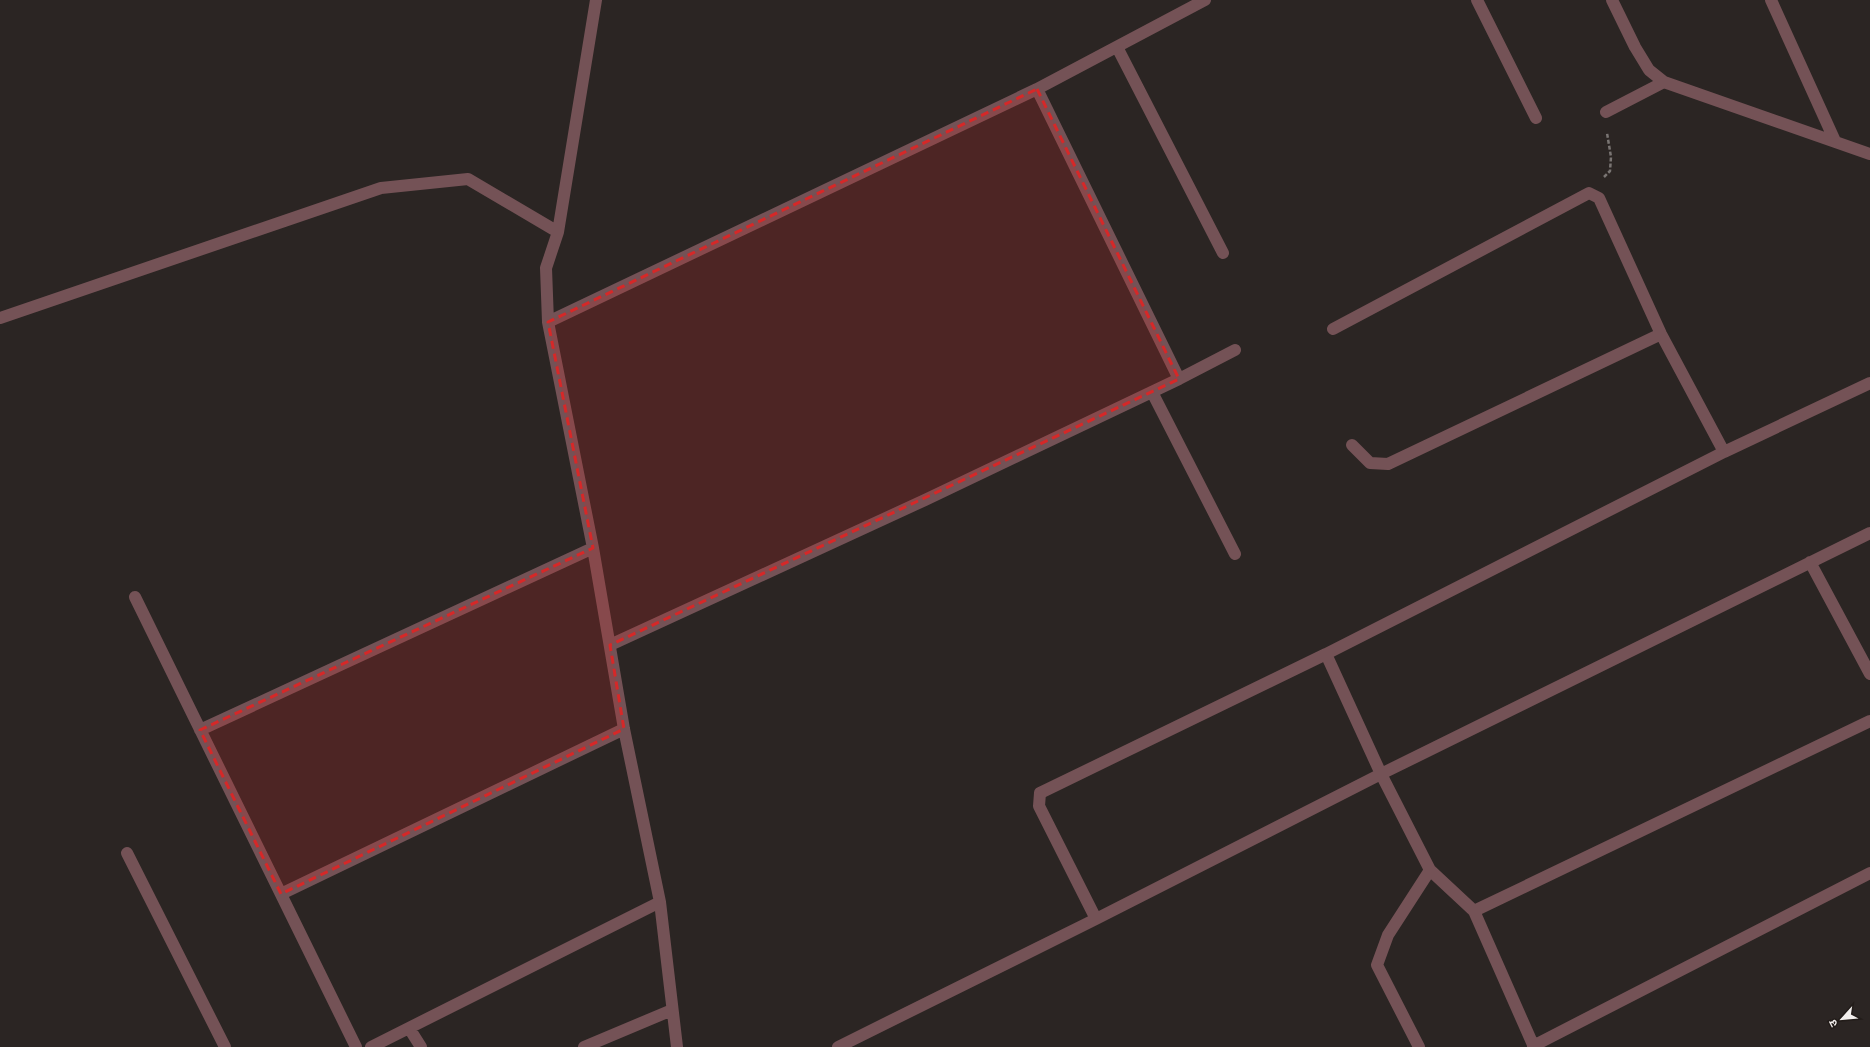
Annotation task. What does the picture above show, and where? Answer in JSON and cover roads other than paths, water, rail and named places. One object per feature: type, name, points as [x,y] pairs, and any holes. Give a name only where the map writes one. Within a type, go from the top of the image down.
[{"type":"street","points":[[596,0],[558,232],[546,268],[548,322],[593,548],[624,729],[660,902],[677,1047]]},
{"type":"street","points":[[548,322],[1037,90],[1205,0]]},
{"type":"street","points":[[1477,0],[1536,118]]},
{"type":"street","points":[[1612,0],[1635,47],[1649,70],[1664,82],[1870,154]]},
{"type":"street","points":[[1771,0],[1835,141]]},
{"type":"street","points":[[1117,47],[1224,253]]},
{"type":"street","points":[[1606,112],[1664,82]]},
{"type":"street","points":[[1037,90],[1179,379]]},
{"type":"street","points":[[0,318],[381,188],[468,179],[558,232]]},
{"type":"street","points":[[1333,329],[1589,193],[1599,198],[1661,334],[1724,452]]},
{"type":"street","points":[[1352,445],[1370,463],[1388,464],[1661,334]]},
{"type":"street","points":[[610,645],[932,497],[1179,379],[1235,350]]},
{"type":"street","points":[[1096,919],[1039,806],[1040,794],[1326,654],[1724,452],[1870,383]]},
{"type":"street","points":[[1152,392],[1235,554]]},
{"type":"street","points":[[838,1047],[1096,919],[1381,774],[1870,533]]},
{"type":"street","points":[[200,730],[593,548]]},
{"type":"street","points":[[1810,562],[1870,674]]},
{"type":"street","points":[[135,597],[356,1047]]},
{"type":"street","points":[[1326,654],[1381,774],[1430,870],[1474,911],[1534,1046],[1870,873]]},
{"type":"street","points":[[1474,911],[1870,721]]},
{"type":"street","points":[[281,894],[624,729]]},
{"type":"street","points":[[127,853],[225,1047]]},
{"type":"street","points":[[1419,1047],[1377,965],[1388,935],[1430,870]]},
{"type":"street","points":[[371,1047],[660,902]]},
{"type":"street","points":[[584,1047],[672,1010]]},
{"type":"street","points":[[409,1028],[421,1047]]}]
